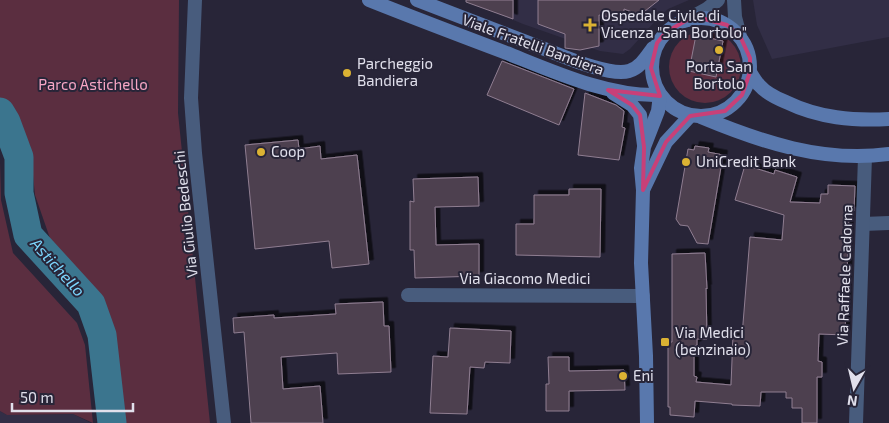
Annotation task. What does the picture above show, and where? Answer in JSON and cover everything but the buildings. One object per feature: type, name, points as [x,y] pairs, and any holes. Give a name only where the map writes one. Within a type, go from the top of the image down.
[{"type":"main road","name":"Viale Fratelli Bandiera","points":[[369,0],[552,71],[608,90],[638,95],[660,95]]},
{"type":"main road","name":"Viale Fratelli Bandiera","points":[[417,0],[570,58],[610,71],[630,71],[637,67],[657,43]]},
{"type":"main road","points":[[643,190],[666,142],[696,116],[713,115],[724,111],[734,104],[745,90],[750,72],[750,58],[746,45],[740,36],[727,25],[701,18],[687,20],[676,24],[666,32],[657,43],[653,54],[651,68],[653,81],[667,104],[678,111],[696,116],[738,132],[809,152],[865,158],[889,154]]},
{"type":"main road","points":[[750,72],[758,85],[772,95],[817,114],[852,120],[889,120]]},
{"type":"main road","points":[[608,90],[632,104],[640,116],[644,148]]},
{"type":"main road","points":[[646,423],[641,247],[643,190],[641,168],[644,148],[658,112],[660,95]]},
{"type":"street","name":"Via Giulio Bedeschi","points":[[195,0],[192,116],[224,423]]},
{"type":"street","points":[[687,20],[707,9],[718,0]]},
{"type":"street","points":[[734,0],[734,17],[740,36]]},
{"type":"street","name":"Via Raffaele Cadorna","points":[[856,423],[865,158]]},
{"type":"street","points":[[863,224],[889,224]]},
{"type":"street","name":"Via Giacomo Medici","points":[[408,295],[643,296]]},
{"type":"highlighted area","points":[[701,18],[727,25],[740,36],[750,58],[750,72],[742,95],[725,111],[690,116],[666,142],[643,190],[644,147],[640,115],[632,105],[608,90],[660,96],[651,68],[657,43],[666,32],[687,20]]},
{"type":"shaded area","name":"Ospedale Civile di Vicenza \"San Bortolo\"","points":[[465,0],[689,0],[668,9],[623,54],[600,51],[523,24]]},
{"type":"shaded area","name":"Ospedale Civile di Vicenza \"San Bortolo\"","points":[[753,0],[889,0],[889,37],[772,59],[757,25]]},
{"type":"shaded area","points":[[0,411],[7,415],[73,414],[91,423],[0,423]]},
{"type":"green space","name":"Parco Astichello","points":[[0,0],[179,0],[178,113],[210,423],[124,423],[104,306],[53,247],[35,195],[30,145],[0,99]]},
{"type":"green space","points":[[698,31],[712,31],[731,41],[741,60],[741,74],[731,93],[712,103],[698,103],[679,93],[669,74],[669,60],[679,41]]},
{"type":"green space","points":[[0,162],[1,200],[13,253],[77,323],[85,345],[93,423],[73,414],[7,415],[0,411]]},
{"type":"waterway","name":"Astichello","points":[[0,112],[6,122],[19,157],[19,193],[28,235],[91,304],[102,335],[112,423]]},
{"type":"place","name":"Ospedale Civile di Vicenza \"San Bortolo\"","points":[[590,25]]},
{"type":"place","name":"Porta San Bortolo","points":[[719,50]]},
{"type":"place","name":"Parcheggio Bandiera","points":[[347,73]]},
{"type":"place","name":"Coop","points":[[261,152]]},
{"type":"place","name":"UniCredit Bank","points":[[686,162]]},
{"type":"place","name":"Via Medici (benzinaio)","points":[[665,342]]},
{"type":"place","name":"Eni","points":[[623,376]]}]
